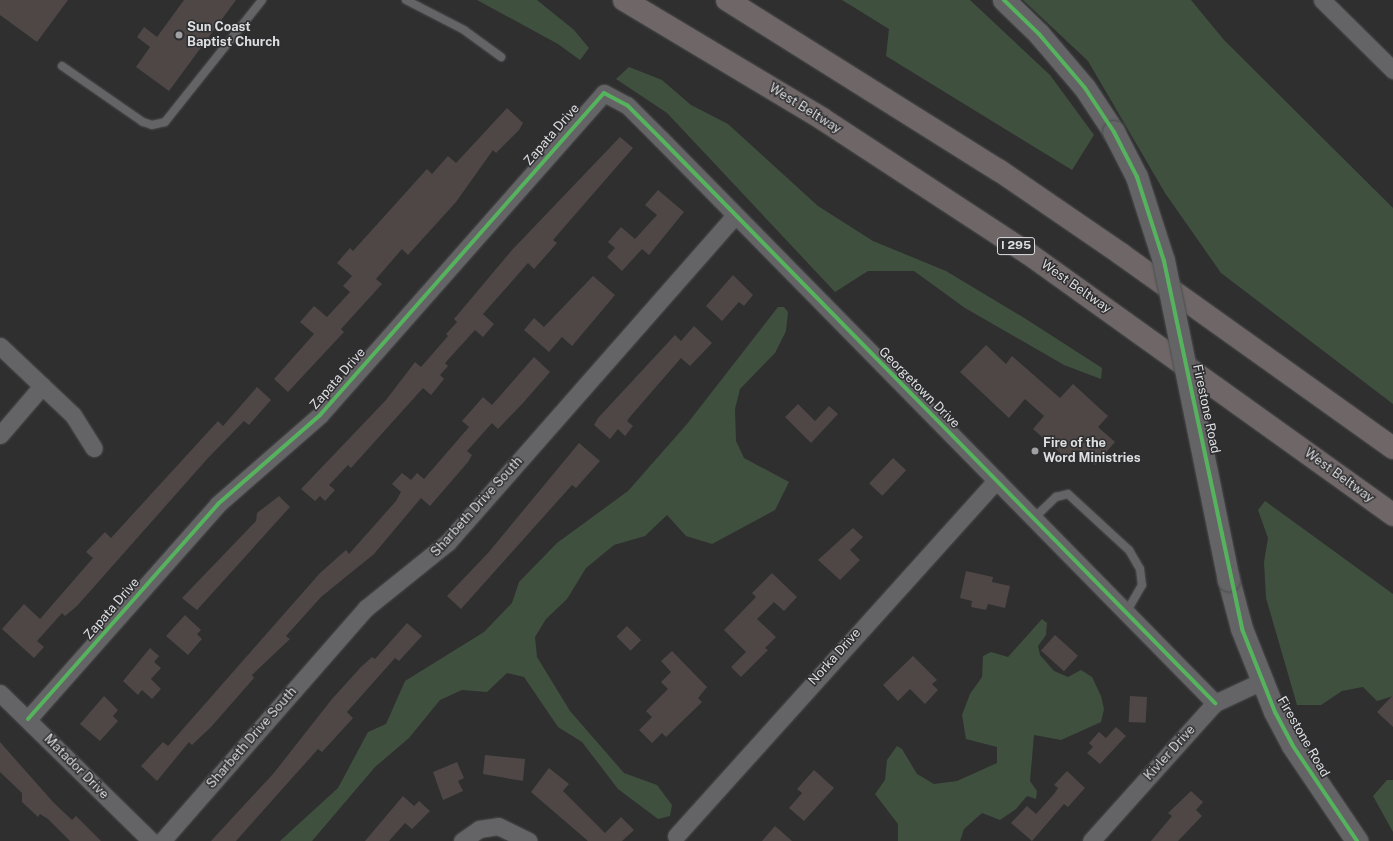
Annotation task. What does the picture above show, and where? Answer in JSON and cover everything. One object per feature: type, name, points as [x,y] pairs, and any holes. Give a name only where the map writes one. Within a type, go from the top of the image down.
[{"type":"highway","name":"West Beltway","points":[[624,0],[821,118],[1029,254],[1393,515]]},
{"type":"highway","points":[[726,0],[1019,184],[1393,448]]},
{"type":"street","name":"Firestone Road","points":[[1004,0],[1039,34],[1085,88],[1114,132],[1137,177],[1164,261],[1229,580],[1242,629],[1262,681],[1293,746],[1357,841]]},
{"type":"street","points":[[1322,0],[1393,70]]},
{"type":"street","name":"Georgetown Drive","points":[[604,93],[627,105],[734,216],[996,480],[1125,614],[1215,703]]},
{"type":"street","name":"Zapata Drive","points":[[28,720],[218,504],[320,415],[604,93]]},
{"type":"street","name":"Sharbeth Drive South","points":[[162,841],[366,608],[448,542],[734,216]]},
{"type":"street","points":[[0,346],[73,415],[94,448]]},
{"type":"street","points":[[0,435],[42,386]]},
{"type":"street","name":"Norka Drive","points":[[676,836],[996,480]]},
{"type":"street","name":"Kivler Drive","points":[[1091,841],[1215,703],[1262,681]]},
{"type":"street","name":"Matador Drive","points":[[0,693],[151,841]]},
{"type":"street","points":[[462,841],[479,829],[507,828],[529,841]]},
{"type":"lane","points":[[62,66],[144,122],[152,126],[165,122],[262,0]]},
{"type":"lane","points":[[406,0],[464,30],[501,57]]},
{"type":"lane","points":[[1033,518],[1056,497],[1068,494],[1129,550],[1140,569],[1142,585],[1125,614]]},
{"type":"green space","points":[[477,0],[537,0],[574,30],[589,48],[580,60],[558,44]]},
{"type":"green space","points":[[842,0],[970,0],[1050,75],[1094,135],[1072,170],[886,56],[889,29]]},
{"type":"green space","points":[[1023,0],[1191,0],[1224,40],[1393,208],[1393,404],[1221,273],[1165,193],[1088,61]]},
{"type":"green space","points":[[629,67],[662,80],[691,105],[728,124],[818,206],[873,241],[946,271],[1026,319],[1102,368],[1101,379],[1064,365],[965,308],[914,271],[868,271],[835,292],[667,113],[616,79]]},
{"type":"green space","points":[[778,307],[784,307],[788,312],[786,331],[775,353],[740,389],[735,409],[736,441],[744,458],[789,482],[775,510],[712,544],[686,536],[667,515],[645,536],[614,545],[586,568],[567,599],[546,619],[535,637],[537,657],[570,711],[624,773],[657,785],[672,805],[670,816],[658,819],[618,789],[582,742],[558,727],[524,677],[507,673],[487,692],[462,690],[440,700],[409,738],[375,767],[312,841],[280,841],[338,788],[368,732],[386,724],[405,681],[484,632],[512,603],[519,582],[557,543],[628,491],[687,424]]},
{"type":"green space","points":[[1265,501],[1393,594],[1393,696],[1377,701],[1363,687],[1342,691],[1321,705],[1297,705],[1266,598],[1264,562],[1268,538],[1258,510]]},
{"type":"green space","points":[[1042,619],[1047,623],[1046,635],[1038,646],[1040,655],[1054,671],[1068,677],[1081,670],[1092,677],[1101,696],[1104,709],[1101,722],[1061,740],[1034,735],[1030,781],[1037,791],[1036,799],[1027,796],[1016,809],[1000,820],[982,813],[964,829],[960,841],[898,841],[898,824],[875,794],[885,780],[887,760],[897,746],[902,749],[917,774],[934,784],[957,781],[997,763],[997,747],[966,739],[962,715],[970,694],[982,677],[983,656],[991,652],[1008,657]]},
{"type":"green space","points":[[1387,780],[1393,780],[1393,832],[1373,796]]},
{"type":"building","points":[[0,0],[68,0],[37,42],[0,15]]},
{"type":"building","points":[[184,0],[236,0],[169,91],[136,67],[150,47],[137,37],[144,27],[157,37]]},
{"type":"building","points":[[507,108],[523,123],[519,130],[496,153],[493,150],[456,202],[408,255],[402,249],[376,279],[382,284],[341,329],[344,332],[288,392],[274,379],[314,334],[300,322],[314,306],[327,317],[350,292],[343,286],[352,276],[337,263],[350,248],[353,251],[427,169],[432,174],[448,156],[456,163]]},
{"type":"building","points":[[620,137],[633,148],[553,240],[557,243],[534,269],[528,263],[483,314],[494,324],[483,337],[475,330],[445,363],[448,366],[440,375],[444,379],[431,395],[423,388],[351,468],[348,465],[329,485],[335,490],[325,501],[320,496],[315,501],[301,489],[386,400],[415,362],[421,367],[448,336],[446,334],[457,322],[454,319],[512,250]]},
{"type":"building","points":[[658,190],[684,212],[649,255],[642,249],[622,271],[607,257],[615,248],[608,242],[621,227],[635,239],[657,215],[645,205]]},
{"type":"building","points":[[733,275],[753,295],[744,306],[739,302],[722,321],[706,306]]},
{"type":"building","points":[[593,276],[615,295],[572,346],[562,337],[549,352],[524,330],[534,318],[544,327]]},
{"type":"building","points":[[694,326],[712,343],[690,366],[681,358],[629,418],[627,421],[633,426],[625,436],[618,429],[610,439],[594,425],[598,418],[675,335],[681,341]]},
{"type":"building","points":[[986,345],[1006,364],[1012,356],[1060,398],[1073,384],[1108,416],[1098,427],[1115,442],[1095,465],[1077,450],[1068,460],[1033,429],[1044,416],[1025,399],[1009,418],[960,372]]},
{"type":"building","points":[[534,357],[550,372],[523,403],[498,429],[492,423],[467,451],[472,455],[468,462],[430,506],[421,498],[374,554],[321,597],[286,636],[290,639],[252,675],[254,678],[211,727],[192,745],[189,742],[157,781],[141,766],[163,742],[168,746],[320,573],[346,550],[349,554],[396,501],[401,492],[392,484],[402,473],[411,480],[417,473],[424,479],[469,427],[462,421],[483,397],[492,405]]},
{"type":"building","points":[[257,387],[271,400],[249,425],[244,421],[208,458],[77,606],[65,616],[62,613],[37,641],[44,647],[34,658],[2,629],[24,604],[40,619],[93,558],[86,552],[105,532],[111,538],[218,421],[223,426]]},
{"type":"building","points":[[798,404],[815,421],[829,406],[838,414],[811,443],[785,417]]},
{"type":"building","points":[[579,443],[600,461],[576,488],[572,485],[461,609],[447,596],[488,553]]},
{"type":"building","points":[[893,458],[906,470],[882,496],[869,484]]},
{"type":"building","points":[[279,496],[290,507],[197,610],[182,598],[256,521],[257,513]]},
{"type":"building","points":[[853,528],[863,537],[850,550],[860,560],[840,580],[818,560]]},
{"type":"building","points":[[966,571],[993,577],[992,582],[1010,586],[1005,608],[988,604],[986,610],[971,607],[972,601],[960,598]]},
{"type":"building","points":[[772,573],[797,597],[784,611],[774,602],[757,619],[776,637],[765,648],[768,650],[741,677],[731,667],[746,652],[724,630],[756,597],[752,593]]},
{"type":"building","points":[[185,615],[201,630],[197,634],[202,639],[188,655],[166,636]]},
{"type":"building","points":[[407,623],[422,636],[399,661],[395,658],[347,712],[353,718],[322,752],[318,749],[236,841],[211,841],[273,774],[332,699],[361,667],[372,657],[375,659]]},
{"type":"building","points":[[627,626],[641,640],[631,651],[616,637]]},
{"type":"building","points":[[1055,635],[1078,656],[1064,671],[1041,651]]},
{"type":"building","points":[[150,648],[159,656],[154,662],[161,668],[151,679],[161,689],[152,699],[142,690],[138,695],[123,681]]},
{"type":"building","points":[[672,651],[707,687],[698,698],[702,702],[666,737],[662,733],[652,743],[639,730],[652,717],[646,711],[668,689],[661,682],[671,672],[661,661]]},
{"type":"building","points":[[913,656],[937,680],[932,684],[938,690],[925,704],[910,689],[898,701],[883,685]]},
{"type":"building","points":[[1393,695],[1393,727],[1377,712]]},
{"type":"building","points":[[104,696],[118,710],[113,716],[118,721],[100,741],[80,724]]},
{"type":"building","points":[[1130,696],[1147,697],[1146,723],[1129,722]]},
{"type":"building","points":[[1116,727],[1126,736],[1100,764],[1087,753],[1093,747],[1089,743],[1099,732],[1106,738]]},
{"type":"building","points":[[0,742],[53,802],[72,820],[76,816],[101,841],[70,841],[48,819],[40,814],[38,817],[22,802],[22,793],[0,772]]},
{"type":"building","points":[[485,755],[525,759],[523,781],[483,774]]},
{"type":"building","points":[[457,762],[464,778],[458,781],[463,791],[443,800],[433,772]]},
{"type":"building","points":[[549,768],[569,784],[563,791],[605,833],[621,817],[634,830],[622,841],[588,841],[531,792]]},
{"type":"building","points":[[814,770],[834,788],[804,821],[789,808],[802,793],[797,789]]},
{"type":"building","points":[[1067,771],[1085,788],[1068,807],[1064,804],[1032,841],[1011,823],[1027,806],[1036,814],[1054,794],[1058,788],[1054,785]]},
{"type":"building","points":[[1191,791],[1203,802],[1196,810],[1202,816],[1178,841],[1151,841],[1172,816],[1168,813]]},
{"type":"building","points":[[403,796],[414,806],[419,801],[430,811],[412,829],[405,823],[389,841],[365,841]]},
{"type":"building","points":[[775,826],[792,841],[762,841]]},
{"type":"cycle path","points":[[1004,0],[1039,34],[1085,88],[1114,132],[1137,177],[1164,261],[1242,629],[1275,712],[1293,746],[1357,841]]},
{"type":"cycle path","points":[[28,719],[218,504],[320,415],[604,93],[627,105],[1215,703]]},
{"type":"place","name":"Sun Coast Baptist Church","points":[[179,35]]},
{"type":"place","name":"Fire of the Word Ministries","points":[[1035,451]]}]
